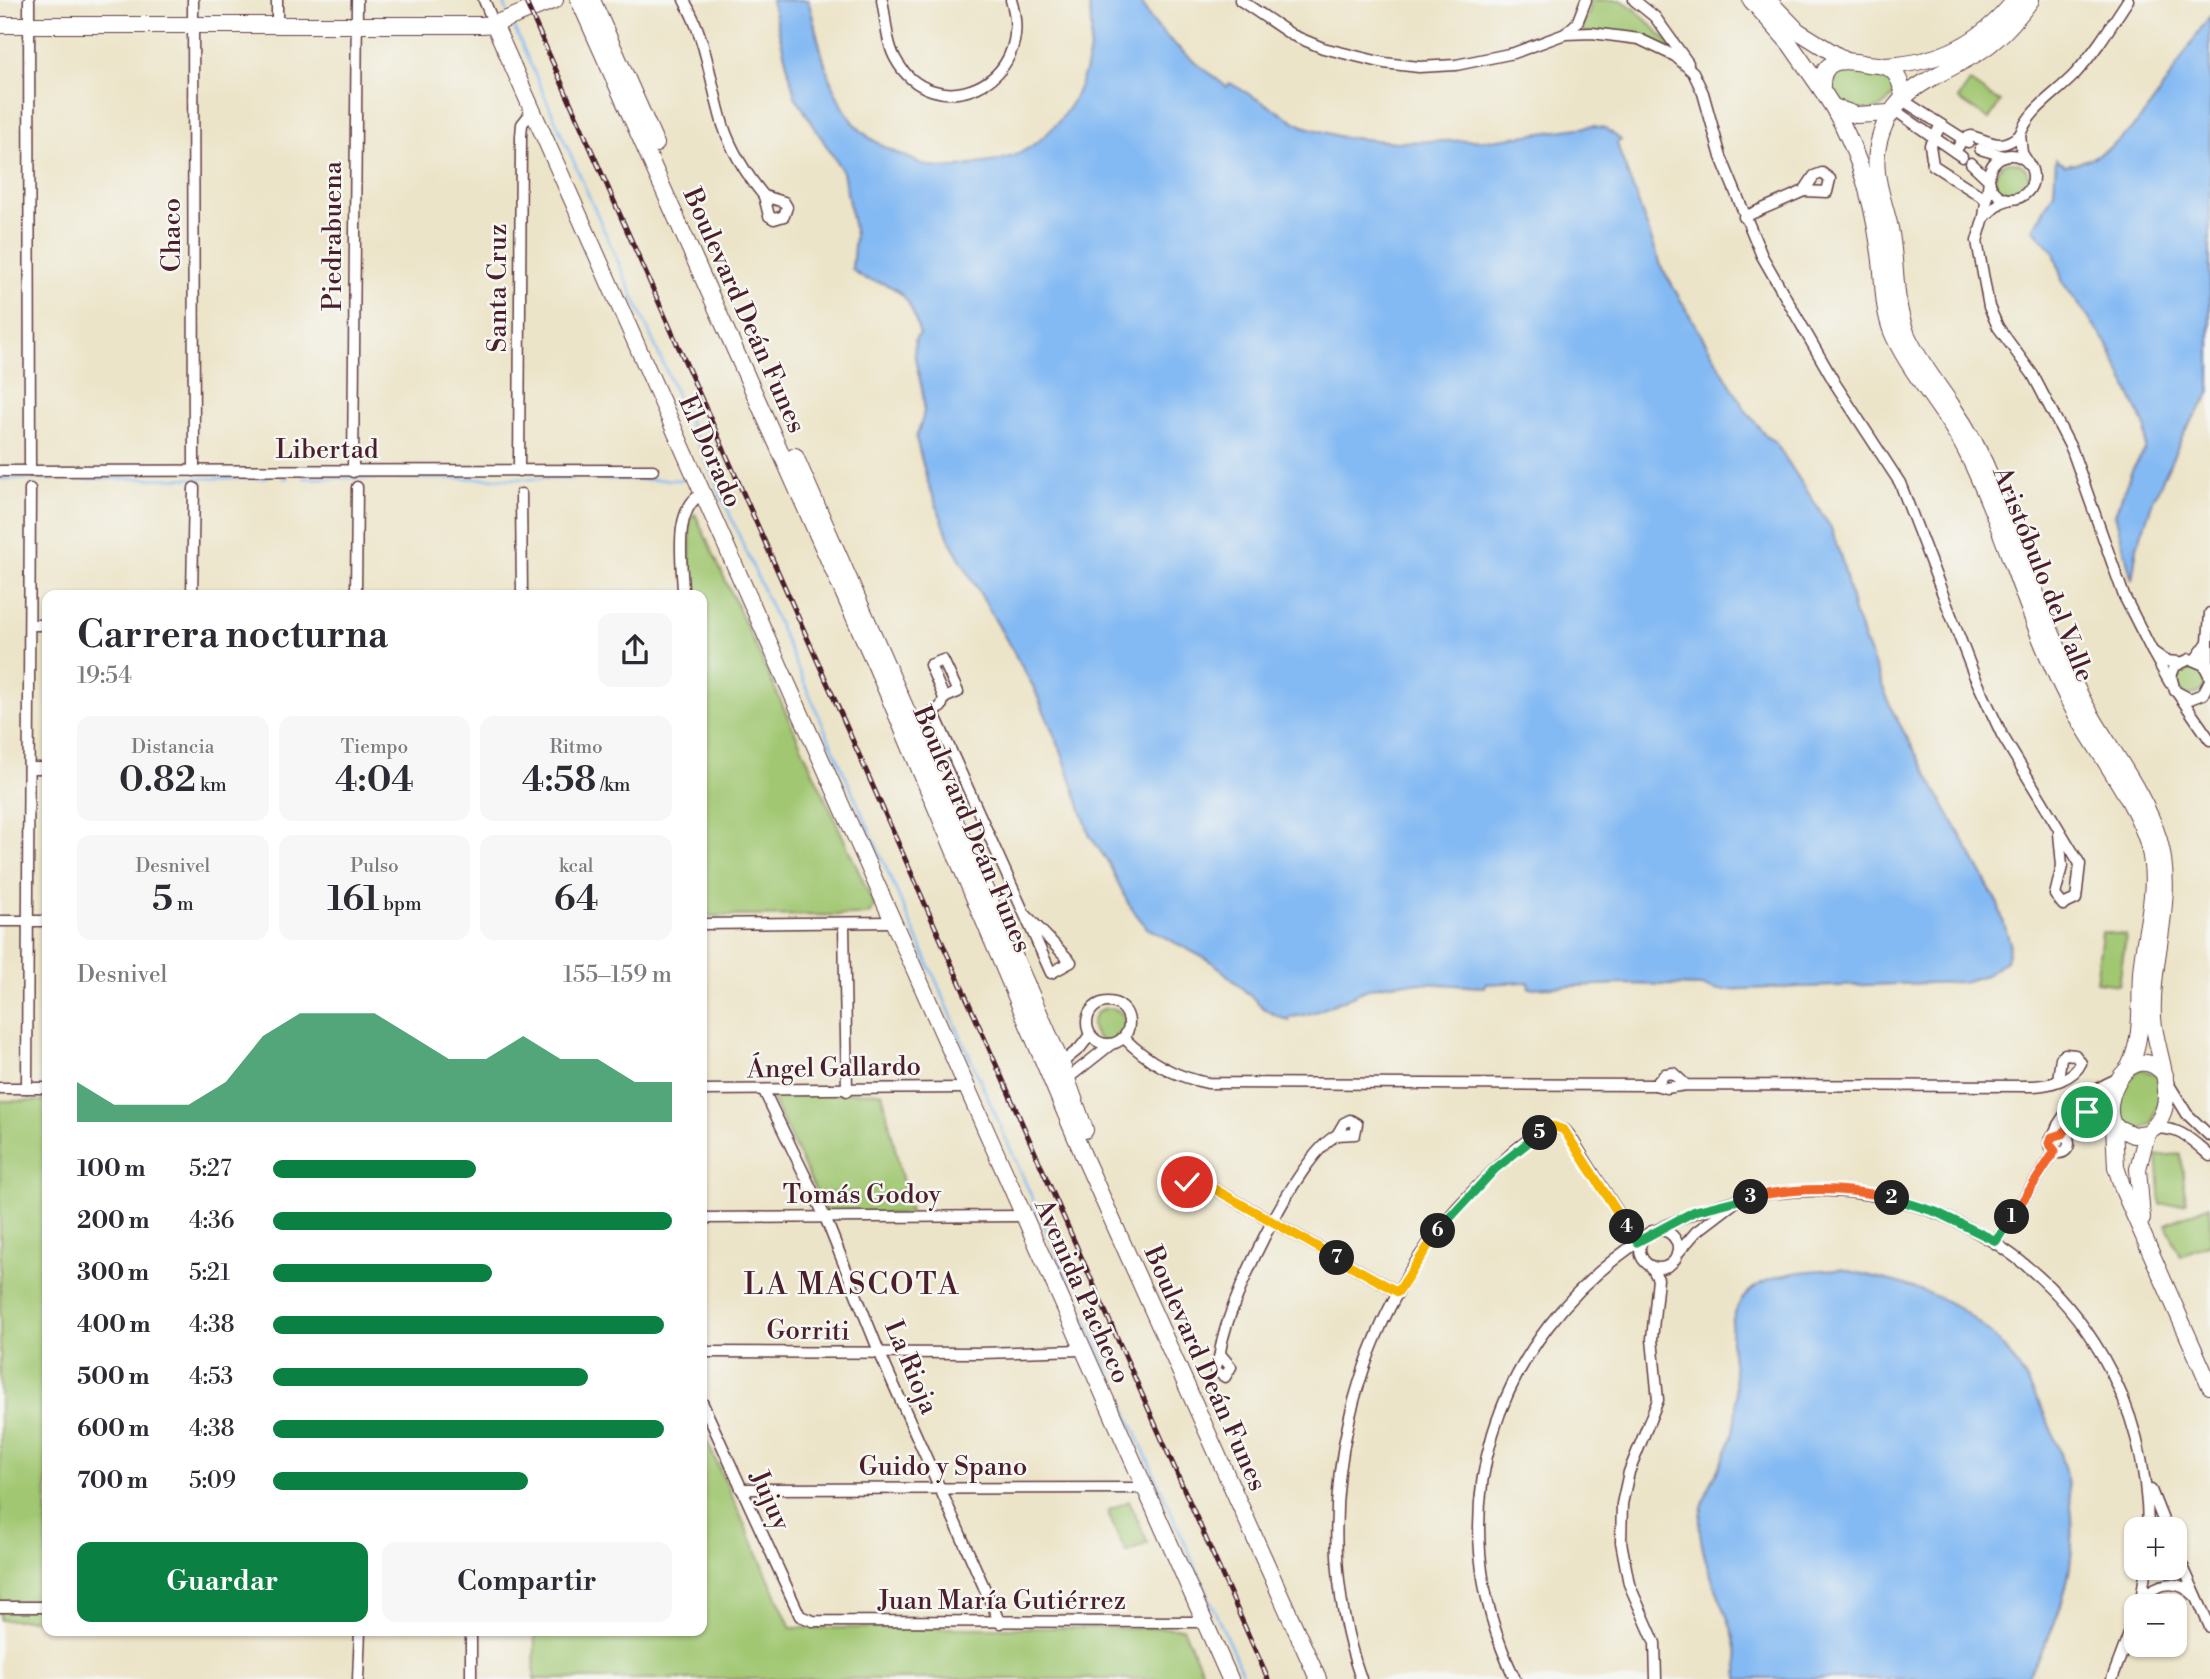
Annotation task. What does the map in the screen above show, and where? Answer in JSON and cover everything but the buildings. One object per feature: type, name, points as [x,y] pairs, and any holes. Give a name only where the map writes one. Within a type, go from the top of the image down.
[{"type":"street","points":[[29,0],[30,471]]},
{"type":"street","name":"Chaco","points":[[193,0],[194,471]]},
{"type":"street","points":[[276,0],[276,24]]},
{"type":"street","name":"Piedrabuena","points":[[353,472],[357,0]]},
{"type":"street","name":"El Dorado","points":[[484,0],[892,922]]},
{"type":"street","points":[[0,25],[494,24],[555,0]]},
{"type":"street","name":"Boulevard Deán Funes","points":[[579,0],[1056,1067]]},
{"type":"street","name":"Boulevard Deán Funes","points":[[592,0],[912,719],[1056,1067],[1084,1157],[1318,1679]]},
{"type":"street","points":[[684,0],[704,42],[718,106],[735,153],[764,196]]},
{"type":"street","points":[[883,0],[889,44],[904,72],[919,84],[949,92],[981,86],[996,77],[1006,64],[1017,31],[1011,0]]},
{"type":"street","points":[[1240,0],[1266,19],[1313,44],[1384,63],[1419,67],[1455,65],[1514,53],[1565,34],[1592,33],[1639,39],[1675,56],[1693,72]]},
{"type":"street","points":[[1565,34],[1577,23],[1586,0]]},
{"type":"street","points":[[1634,0],[1655,18],[1693,72],[1744,217],[1762,256],[1836,385],[1908,498],[1974,675],[2003,735],[2059,833],[2080,864],[2076,899],[2063,905],[2056,900],[2055,895],[2062,859],[2059,833]]},
{"type":"street","points":[[1751,0],[1790,44],[1834,107],[1856,115],[1897,104],[1996,40],[2031,0]]},
{"type":"street","points":[[1768,0],[1798,31],[1843,59],[1885,66],[1918,63],[1961,48],[1984,33],[2015,0]]},
{"type":"street","points":[[2128,0],[2094,51],[2059,91],[2032,113],[2020,135],[1994,163],[1977,242],[1989,307],[1998,327],[2033,375],[2072,450],[2123,596],[2175,691],[2210,740]]},
{"type":"street","points":[[1822,90],[1826,71],[1843,59]]},
{"type":"street","points":[[1885,66],[1895,72],[1897,104],[1933,138],[1963,157],[1989,180],[1995,192],[2013,199]]},
{"type":"street","points":[[1897,104],[1941,125],[1971,144],[2004,151]]},
{"type":"street","name":"Aristóbulo del Valle","points":[[1897,104],[1878,146],[1876,162],[1892,245],[1902,319],[1915,350],[1981,455],[2056,647],[2083,702],[2150,816],[2160,843],[2165,900],[2155,963],[2153,1017],[2166,1079]]},
{"type":"street","name":"Aristóbulo del Valle","points":[[1834,107],[1850,138],[1868,190],[1892,330],[1916,376],[1950,423],[1967,453],[2052,666],[2134,813],[2149,847],[2153,874],[2153,905],[2141,970],[2140,1034],[2124,1072]]},
{"type":"street","name":"Santa Cruz","points":[[519,471],[521,136],[522,124],[534,109]]},
{"type":"street","points":[[1941,125],[1930,150],[1933,165],[1987,200]]},
{"type":"street","points":[[1984,217],[2000,203],[2013,199],[2029,188],[2033,176],[2022,153],[2020,135]]},
{"type":"street","points":[[1963,157],[1973,136],[2028,163]]},
{"type":"street","points":[[1744,217],[1804,191]]},
{"type":"street","name":"Libertad","points":[[0,471],[653,470]]},
{"type":"street","points":[[356,590],[357,487]]},
{"type":"street","points":[[192,590],[194,488]]},
{"type":"street","points":[[27,1088],[30,489]]},
{"type":"street","points":[[683,590],[683,517],[694,498],[703,493]]},
{"type":"street","points":[[521,494],[522,590]]},
{"type":"street","points":[[2175,691],[2197,698],[2210,679],[2210,613]]},
{"type":"street","points":[[31,625],[42,625]]},
{"type":"street","points":[[2152,651],[2166,661],[2195,660],[2208,642]]},
{"type":"street","points":[[2195,660],[2210,679]]},
{"type":"street","points":[[2175,691],[2171,676],[2179,662]]},
{"type":"street","points":[[912,719],[942,706],[944,698]]},
{"type":"street","points":[[933,711],[1051,973],[1071,962],[1025,914]]},
{"type":"street","points":[[29,768],[42,768]]},
{"type":"street","points":[[0,921],[42,921]]},
{"type":"street","points":[[707,924],[844,925],[892,922]]},
{"type":"street","name":"Avenida Pacheco","points":[[892,922],[1230,1679]]},
{"type":"street","points":[[844,925],[847,1091]]},
{"type":"street","points":[[1062,1083],[1110,1045],[1124,1038],[1129,1025],[1126,1011],[1107,1002],[1089,1013],[1087,1020],[1090,1035],[1099,1042],[1110,1045]]},
{"type":"street","points":[[1056,1067],[1090,1035]]},
{"type":"street","points":[[1124,1038],[1154,1063],[1172,1073],[1208,1083],[1655,1085],[1665,1073],[1673,1073],[1686,1085],[2034,1086],[2059,1080]]},
{"type":"street","points":[[2058,1134],[2064,1115],[2082,1099],[2145,1062],[2153,1064],[2166,1079],[2187,1114],[2210,1136]]},
{"type":"street","points":[[2124,1072],[2113,1096],[2112,1124],[2116,1167],[2124,1192],[2210,1386]]},
{"type":"street","points":[[2144,1232],[2138,1177],[2150,1131],[2164,1106],[2166,1079]]},
{"type":"street","name":"Boulevard Deán Funes","points":[[1062,1083],[1328,1679]]},
{"type":"street","points":[[0,1088],[42,1088]]},
{"type":"street","name":"Ángel Gallardo","points":[[707,1090],[966,1088]]},
{"type":"street","name":"La Rioja","points":[[764,1091],[825,1217],[880,1354],[1000,1623]]},
{"type":"street","points":[[2082,1099],[2087,1112]]},
{"type":"street","points":[[2058,1134],[2074,1117],[2087,1112],[2100,1114],[2133,1135],[2175,1129],[2209,1152],[2210,1166]]},
{"type":"street","points":[[1361,1679],[1350,1642],[1338,1565],[1338,1486],[1351,1411],[1377,1334],[1421,1254],[1468,1196],[1528,1141],[1553,1126],[1564,1130],[1570,1136],[1645,1237]]},
{"type":"street","points":[[1996,1241],[2055,1151],[2061,1152],[2068,1147],[2069,1141],[2058,1134]]},
{"type":"street","points":[[1220,1354],[1229,1317],[1273,1222],[1318,1152],[1337,1135]]},
{"type":"street","points":[[1202,1182],[1398,1292]]},
{"type":"street","points":[[1515,1679],[1491,1618],[1481,1566],[1480,1503],[1490,1438],[1509,1388],[1537,1339],[1580,1287],[1616,1256],[1645,1237],[1695,1211],[1739,1199],[1797,1189],[1881,1196],[1936,1212],[1996,1241],[2059,1295],[2097,1345],[2126,1402],[2148,1483],[2162,1517]]},
{"type":"street","points":[[1616,1256],[1634,1256],[1647,1264],[1662,1268],[1696,1232],[1739,1199]]},
{"type":"street","name":"Tomás Godoy","points":[[707,1218],[1023,1216]]},
{"type":"street","points":[[1656,1679],[1655,1643],[1629,1584],[1621,1542],[1621,1523],[1629,1472],[1658,1400],[1652,1339],[1658,1279],[1640,1249],[1645,1237],[1664,1231],[1673,1238],[1674,1258],[1658,1290]]},
{"type":"street","name":"Gorriti","points":[[707,1352],[880,1354],[1081,1350]]},
{"type":"street","name":"Jujuy","points":[[707,1413],[800,1616]]},
{"type":"street","points":[[2148,1483],[2148,1517]]},
{"type":"street","name":"Guido y Spano","points":[[741,1489],[1144,1488]]},
{"type":"street","points":[[2187,1576],[2210,1627]]},
{"type":"street","points":[[2153,1580],[2186,1588],[2197,1599]]},
{"type":"street","points":[[2147,1594],[2150,1590],[2174,1580]]},
{"type":"street","points":[[0,1607],[42,1607]]},
{"type":"street","name":"Juan María Gutiérrez","points":[[800,1616],[813,1621],[1205,1622]]},
{"type":"street","points":[[358,1679],[360,1636]]},
{"type":"street","points":[[471,1636],[471,1679]]},
{"type":"street","points":[[2112,1679],[2124,1647]]},
{"type":"green space","points":[[1590,0],[1621,0],[1635,9],[1673,47],[1671,49],[1583,32],[1581,27],[1590,11]]},
{"type":"green space","points":[[1841,65],[1887,75],[1894,93],[1887,102],[1871,111],[1845,104],[1828,93],[1828,77]]},
{"type":"green space","points":[[1970,82],[2000,102],[1989,119],[1958,99]]},
{"type":"green space","points":[[2012,162],[2024,167],[2029,179],[2024,191],[2012,196],[2000,191],[1995,179],[2000,167]]},
{"type":"green space","points":[[695,514],[875,907],[868,915],[707,916],[707,590],[690,590],[690,518]]},
{"type":"green space","points":[[2191,667],[2201,671],[2205,681],[2201,691],[2191,695],[2181,691],[2177,681],[2181,671]]},
{"type":"green space","points":[[2102,932],[2126,935],[2119,985],[2096,982]]},
{"type":"green space","points":[[1109,1008],[1121,1013],[1126,1025],[1121,1037],[1109,1042],[1097,1037],[1092,1025],[1097,1013]]},
{"type":"green space","points":[[2141,1069],[2157,1075],[2163,1088],[2152,1123],[2141,1130],[2118,1121],[2118,1112],[2120,1091]]},
{"type":"green space","points":[[882,1092],[910,1213],[827,1215],[770,1095]]},
{"type":"green space","points":[[0,1101],[42,1101],[42,1620],[0,1620]]},
{"type":"green space","points":[[2181,1154],[2186,1203],[2161,1205],[2157,1156]]},
{"type":"green space","points":[[2210,1205],[2210,1243],[2180,1256],[2166,1224]]},
{"type":"green space","points":[[707,1441],[791,1628],[1183,1628],[1206,1679],[534,1679],[535,1636],[707,1636]]},
{"type":"green space","points":[[1129,1501],[1148,1543],[1126,1553],[1107,1511]]},
{"type":"water","points":[[771,0],[808,0],[830,80],[855,124],[884,146],[934,167],[965,166],[1016,155],[1044,136],[1059,120],[1081,84],[1087,63],[1091,42],[1088,0],[1140,0],[1152,21],[1171,41],[1227,87],[1230,83],[1303,126],[1341,137],[1397,142],[1491,140],[1594,126],[1605,128],[1621,140],[1617,143],[1620,153],[1662,268],[1746,411],[1767,437],[1775,442],[1831,528],[1843,564],[1855,616],[1892,710],[1998,904],[2010,943],[2006,961],[1986,975],[1963,982],[1716,990],[1701,986],[1623,984],[1529,988],[1528,982],[1485,984],[1485,987],[1397,983],[1371,988],[1322,1010],[1290,1017],[1289,1021],[1267,1011],[1214,963],[1147,928],[1129,905],[1108,862],[1090,836],[1062,753],[1034,688],[950,541],[927,480],[916,438],[924,410],[915,354],[916,337],[920,335],[915,317],[904,296],[898,291],[862,277],[852,269],[855,235],[843,172],[795,96]]},
{"type":"water","points":[[2210,16],[2210,394],[2185,431],[2154,498],[2137,547],[2132,580],[2115,514],[2132,470],[2145,450],[2146,429],[2107,343],[2063,283],[2054,252],[2033,229],[2054,192],[2056,159],[2065,165],[2091,158],[2113,146],[2150,107]]},
{"type":"water","points":[[1842,1269],[1915,1288],[1971,1316],[2005,1349],[2023,1374],[2055,1438],[2071,1508],[2072,1543],[2068,1577],[2059,1612],[2045,1645],[2025,1679],[1738,1679],[1734,1639],[1703,1552],[1700,1532],[1702,1506],[1729,1445],[1735,1422],[1736,1392],[1731,1328],[1737,1308],[1747,1294],[1762,1283],[1799,1272]]},
{"type":"waterway","points":[[503,0],[507,11]]},
{"type":"waterway","points":[[515,29],[1245,1679]]},
{"type":"waterway","points":[[0,479],[267,478]]},
{"type":"waterway","points":[[283,478],[288,478]]},
{"type":"waterway","points":[[304,478],[573,479]]},
{"type":"waterway","points":[[589,479],[683,480]]},
{"type":"railway","points":[[525,0],[1268,1679]]},
{"type":"district","name":"LA MASCOTA","points":[[852,1284]]},
{"type":"route","points":[[1187,1182],[1202,1182],[1398,1292],[1421,1254],[1468,1196],[1535,1135],[1553,1126],[1559,1127],[1570,1136],[1637,1242],[1683,1216],[1708,1206],[1797,1189],[1857,1192],[1904,1201],[1965,1224],[1996,1241],[2055,1151],[2049,1143],[2052,1137],[2057,1133],[2063,1134],[2074,1117],[2087,1112]]}]
